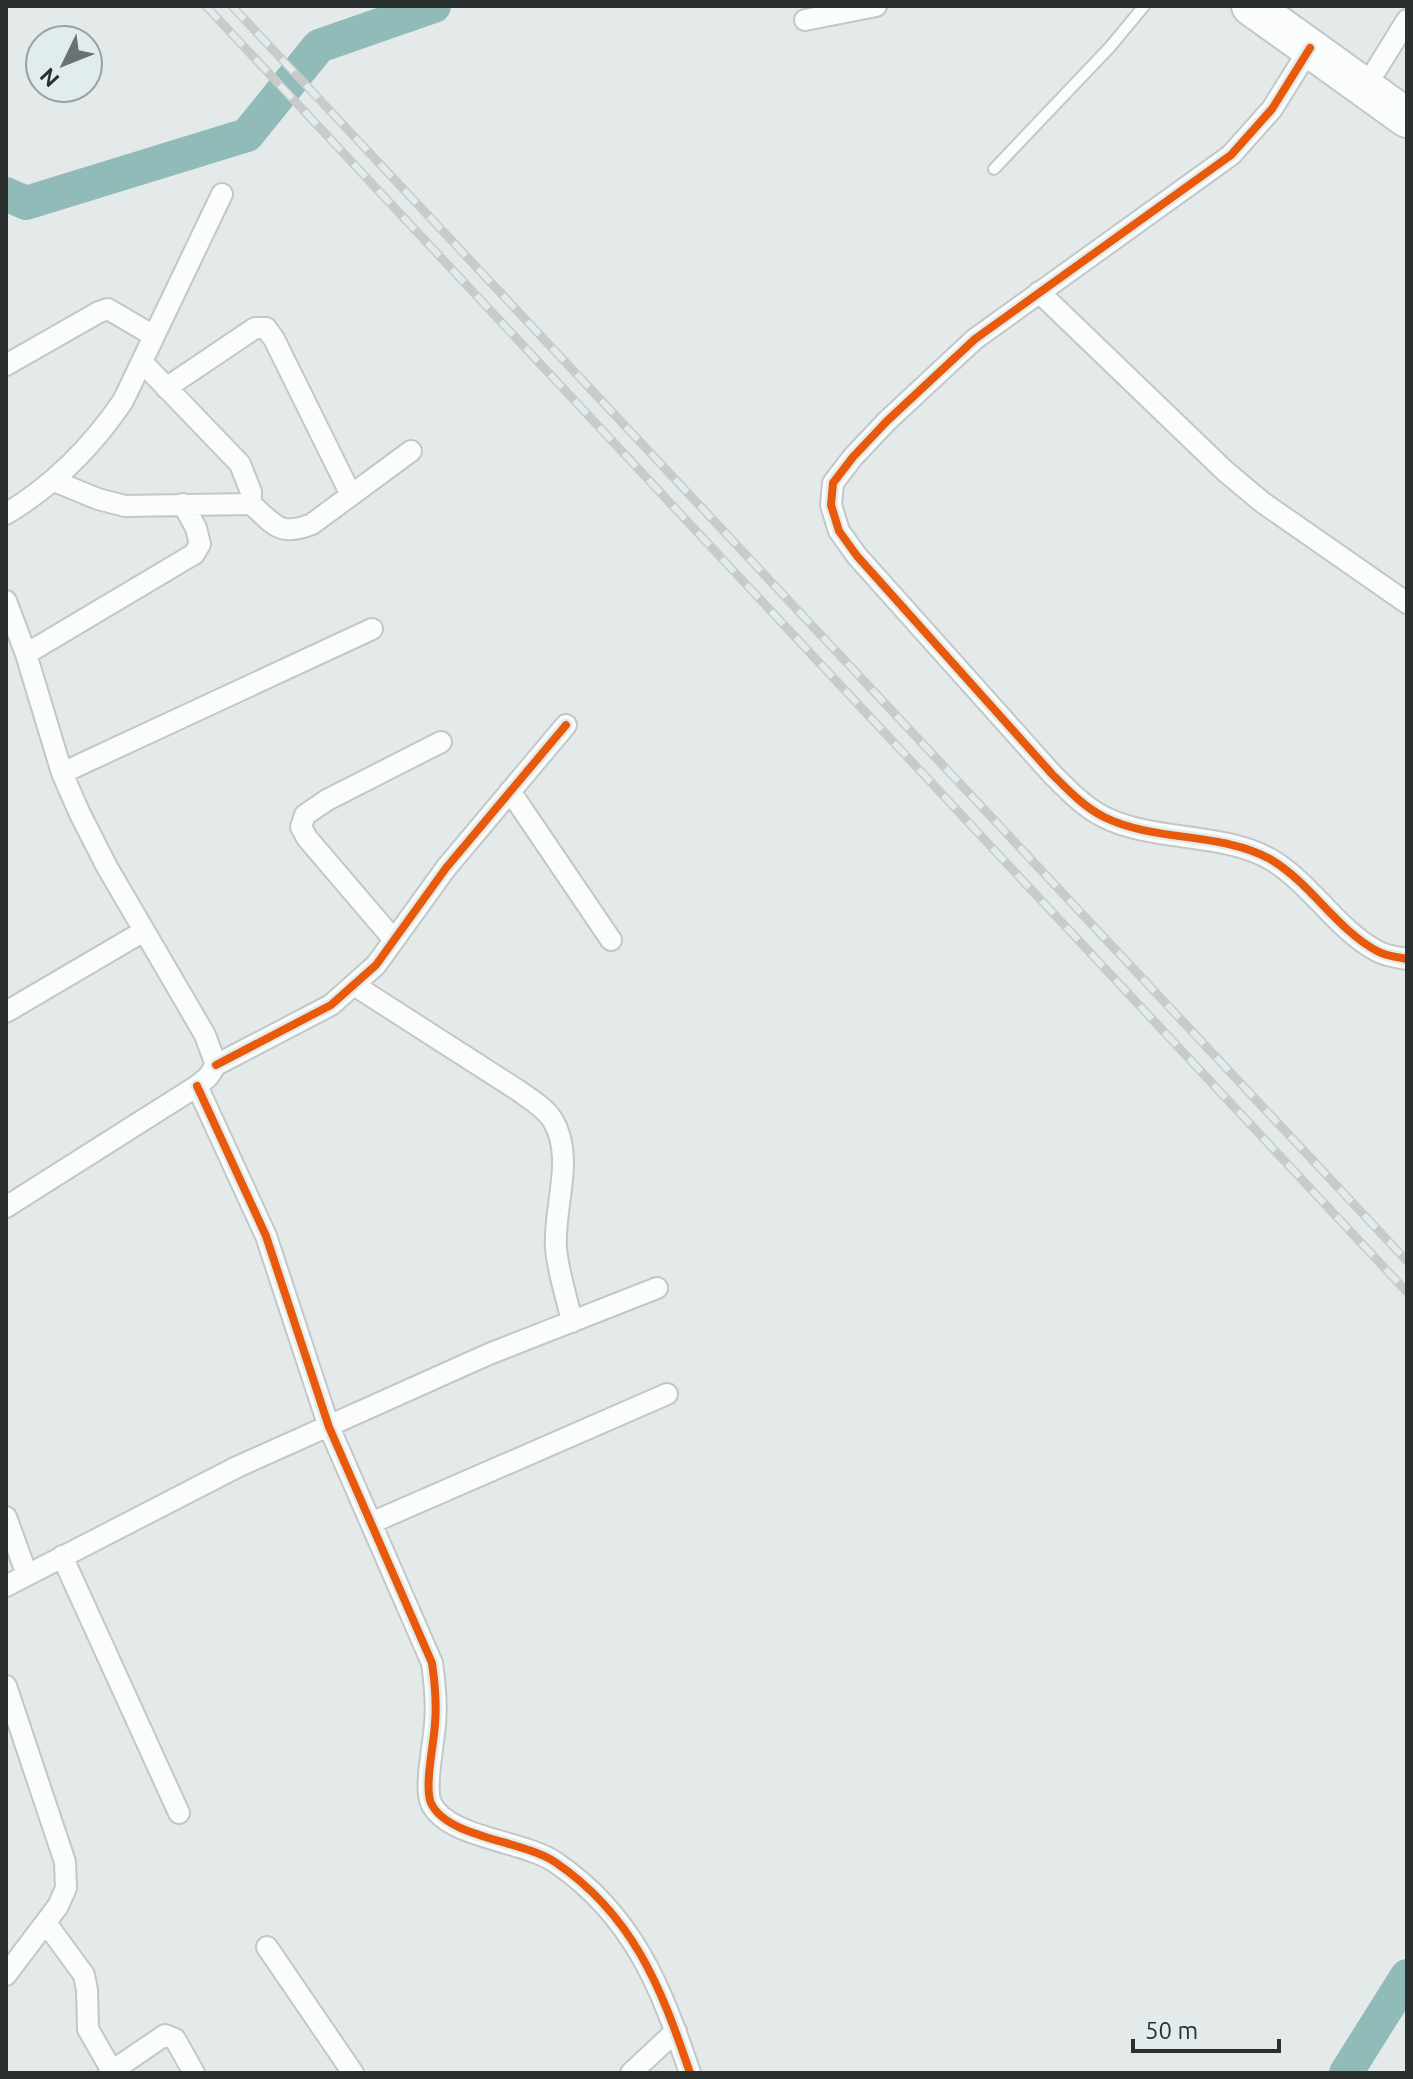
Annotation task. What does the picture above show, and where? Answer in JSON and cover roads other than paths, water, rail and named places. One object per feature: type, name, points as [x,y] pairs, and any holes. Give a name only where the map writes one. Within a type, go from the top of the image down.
[{"type":"highway","points":[[1251,6],[1407,118]]},
{"type":"highway","points":[[1287,6],[1407,93]]},
{"type":"street","points":[[805,20],[876,6]]},
{"type":"street","points":[[1376,70],[1407,20]]},
{"type":"street","points":[[1310,48],[1272,109],[1231,155],[975,339],[853,457],[833,483],[831,505],[839,531],[888,590],[1080,802],[1103,817],[1124,825],[1241,848],[1269,858],[1295,877],[1362,941],[1380,953],[1407,959]]},
{"type":"street","points":[[6,514],[54,481],[103,431],[123,401],[222,194]]},
{"type":"street","points":[[1039,292],[1225,471],[1262,502],[1407,603]]},
{"type":"street","points":[[6,365],[108,309],[154,336]]},
{"type":"street","points":[[166,388],[255,328],[266,328],[351,495]]},
{"type":"street","points":[[142,362],[240,464],[251,492],[251,504]]},
{"type":"street","points":[[54,481],[125,506],[251,504],[277,527],[293,532],[312,524],[411,451]]},
{"type":"street","points":[[26,654],[194,554],[200,544],[196,528],[183,504]]},
{"type":"street","points":[[6,601],[26,654],[62,773],[107,867],[205,1035],[216,1065]]},
{"type":"street","points":[[62,773],[372,629]]},
{"type":"street","points":[[6,1207],[197,1086],[216,1065],[331,1005],[376,965],[446,868],[566,725]]},
{"type":"street","points":[[394,940],[301,827],[305,815],[327,800],[441,742]]},
{"type":"street","points":[[510,791],[611,940]]},
{"type":"street","points":[[6,1011],[144,931]]},
{"type":"street","points":[[354,985],[519,1091],[552,1119],[563,1158],[556,1249],[572,1322]]},
{"type":"street","points":[[197,1086],[266,1236],[329,1427],[432,1663],[436,1692],[429,1800],[440,1816],[452,1825],[551,1859],[573,1875],[629,1934],[649,1966],[690,2073]]},
{"type":"street","points":[[6,1586],[237,1467],[489,1354],[657,1288]]},
{"type":"street","points":[[371,1523],[667,1394]]},
{"type":"street","points":[[6,1517],[27,1575]]},
{"type":"street","points":[[62,1556],[179,1813]]},
{"type":"street","points":[[6,1686],[65,1862],[66,1888],[58,1906],[15,1957],[6,1975]]},
{"type":"street","points":[[46,1923],[84,1975],[88,2029],[111,2072],[165,2035],[175,2039],[194,2073]]},
{"type":"street","points":[[267,1947],[353,2073]]},
{"type":"street","points":[[631,2073],[676,2031]]},
{"type":"lane","points":[[994,169],[1110,47],[1144,6]]},
{"type":"waterway","points":[[6,194],[26,203],[247,135],[319,46],[434,6]]},
{"type":"waterway","points":[[1346,2073],[1407,1976]]},
{"type":"railway","points":[[206,6],[1407,1292]]},
{"type":"railway","points":[[232,6],[1407,1261]]}]
